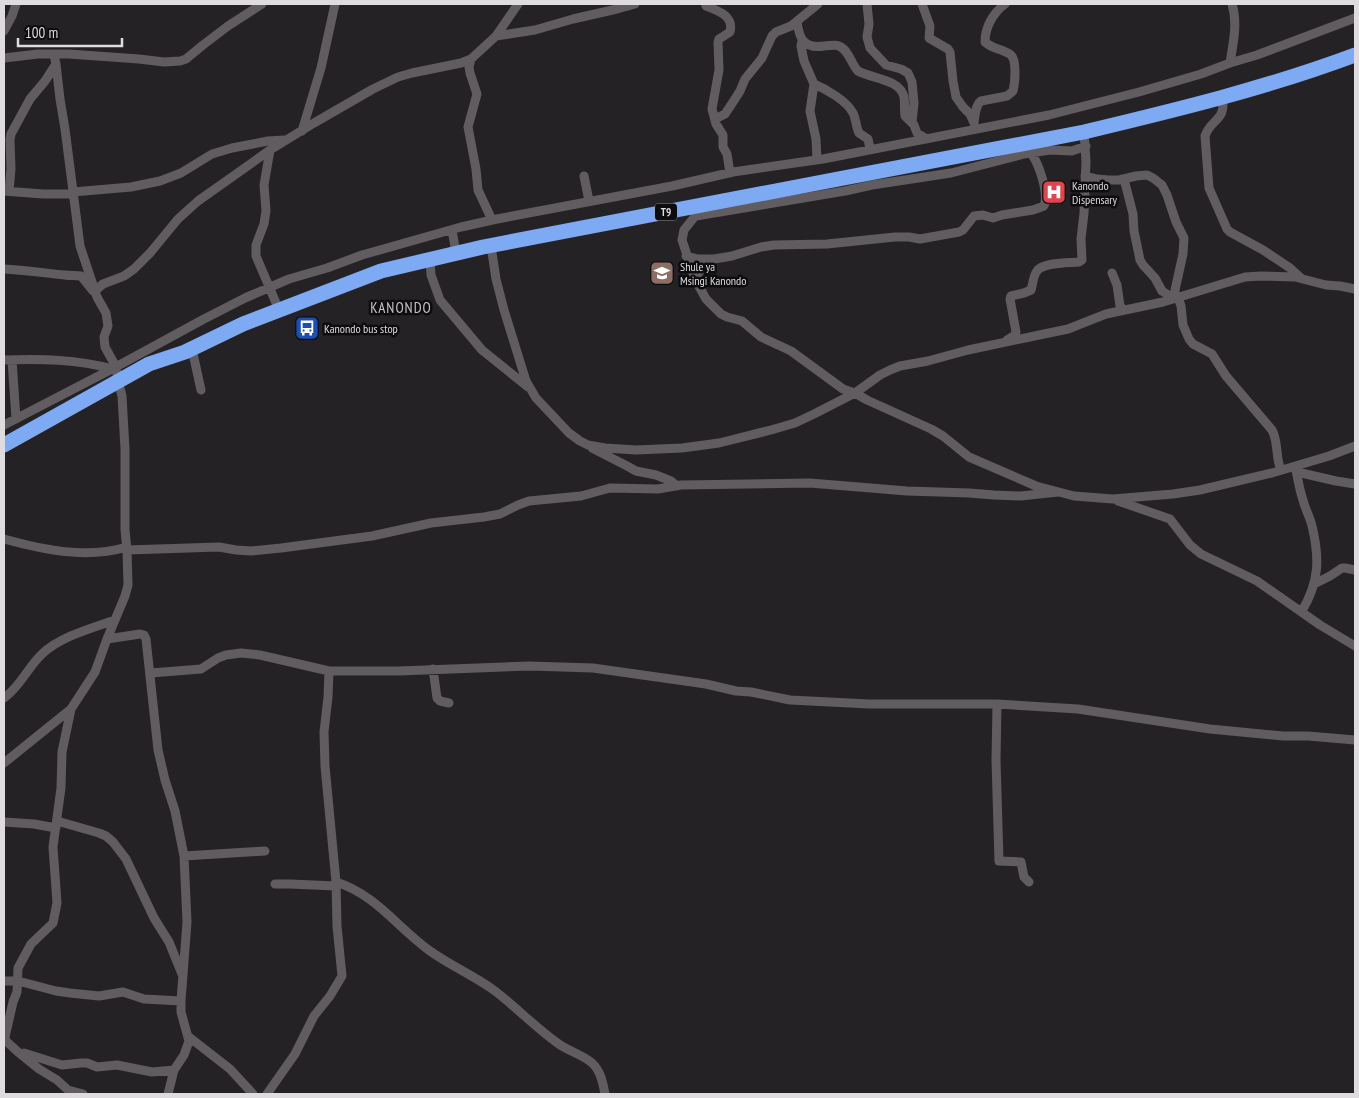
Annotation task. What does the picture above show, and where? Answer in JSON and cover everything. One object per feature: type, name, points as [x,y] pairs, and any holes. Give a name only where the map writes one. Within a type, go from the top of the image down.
[{"type":"highway","name":"T9","points":[[4,445],[116,373],[192,349],[243,324],[381,271],[491,246],[700,210],[1085,139],[1154,116],[1315,70],[1355,55]]},
{"type":"street","points":[[4,31],[16,4]]},
{"type":"street","points":[[4,58],[38,54],[55,59],[76,54],[164,62],[186,60],[228,26],[262,4]]},
{"type":"street","points":[[302,130],[321,68],[335,4]]},
{"type":"street","points":[[96,294],[103,284],[124,276],[134,268],[189,209],[270,150],[373,89],[398,77],[471,59],[496,36],[518,4]]},
{"type":"street","points":[[496,36],[535,30],[635,4]]},
{"type":"street","points":[[715,119],[725,114],[740,91],[745,79],[762,58],[772,36],[776,32],[787,28],[818,4]]},
{"type":"street","points":[[867,4],[869,24],[867,37],[870,48],[886,66],[901,69],[908,73],[912,82],[914,103],[912,122]]},
{"type":"street","points":[[922,4],[930,26],[928,38],[948,48],[956,97],[970,114],[976,126]]},
{"type":"street","points":[[976,126],[978,103],[1008,96],[1013,91],[1014,60],[1011,56],[985,42],[986,32],[993,16],[1005,4]]},
{"type":"street","points":[[1230,63],[1235,26],[1232,4]]},
{"type":"street","points":[[706,6],[726,15],[729,18],[731,27],[728,35],[719,39],[718,42],[719,70],[712,104],[712,112],[723,135],[723,147],[728,154],[730,173]]},
{"type":"street","points":[[4,425],[116,373],[204,319],[245,298],[289,279],[362,255],[492,220],[672,186],[730,173],[817,160],[927,139],[976,126],[1049,115],[1122,97],[1201,74],[1355,18]]},
{"type":"street","points":[[797,21],[804,61],[814,84],[810,111],[816,139],[817,160]]},
{"type":"street","points":[[802,41],[811,46],[841,46],[850,57],[858,72],[896,85],[904,94],[905,116],[912,122],[917,133],[927,139]]},
{"type":"street","points":[[55,59],[44,81],[30,99],[11,134],[10,178],[6,191],[44,194],[131,187],[160,181],[181,173],[212,154],[232,148],[287,140]]},
{"type":"street","points":[[4,763],[71,710],[95,672],[128,585],[125,530],[124,407],[116,373],[104,347],[108,326],[106,313],[96,294],[80,246],[55,59]]},
{"type":"street","points":[[471,59],[470,73],[477,94],[468,127],[478,190],[492,220]]},
{"type":"street","points":[[814,84],[827,90],[848,107],[852,112],[859,133],[868,139],[870,149]]},
{"type":"street","points":[[1222,97],[1223,111],[1206,132],[1205,136],[1208,181],[1212,195],[1230,232],[1263,250],[1290,268],[1301,278]]},
{"type":"street","points":[[1085,139],[1072,151],[1050,150],[951,173],[845,191],[700,210],[684,230],[682,240],[686,256],[695,279],[706,299],[721,314],[746,324],[761,337],[792,351],[843,389],[943,436],[969,457],[1036,486],[1074,496],[1113,499],[1154,496],[1200,490],[1281,470],[1296,469],[1355,446]]},
{"type":"street","points":[[1002,342],[1015,335],[1016,332],[1011,296],[1031,290],[1036,272],[1041,267],[1082,260],[1081,232],[1084,213],[1085,139]]},
{"type":"street","points":[[270,150],[264,185],[266,211],[264,224],[256,245],[256,256],[279,310]]},
{"type":"street","points":[[686,256],[698,259],[714,259],[774,245],[827,244],[909,236],[920,239],[959,232],[963,230],[974,216],[983,215],[993,218],[1044,206],[1046,200],[1041,173],[1038,164],[1031,154]]},
{"type":"street","points":[[584,176],[589,201]]},
{"type":"street","points":[[1085,176],[1097,180],[1150,176],[1162,185],[1184,238],[1183,254],[1175,290],[1176,298],[1181,306],[1183,325],[1193,344],[1212,354],[1226,376],[1267,423],[1277,443],[1278,463],[1281,470]]},
{"type":"street","points":[[1124,179],[1133,214],[1134,231],[1140,260],[1155,278],[1162,291],[1176,298]]},
{"type":"street","points":[[452,230],[456,253]]},
{"type":"street","points":[[491,246],[496,279],[504,310],[526,382],[536,398],[570,433],[598,452],[636,471],[656,475],[671,481],[677,486]]},
{"type":"street","points":[[430,259],[431,275],[440,300],[482,350],[530,389]]},
{"type":"street","points":[[695,279],[703,265],[714,259]]},
{"type":"street","points":[[4,269],[81,276],[96,294]]},
{"type":"street","points":[[1112,272],[1117,285],[1120,306],[1124,310]]},
{"type":"street","points":[[588,445],[636,450],[682,448],[754,435],[795,423],[855,393],[880,375],[900,366],[1068,329],[1106,314],[1176,298],[1245,277],[1295,277],[1326,285],[1355,289]]},
{"type":"street","points":[[192,349],[201,390]]},
{"type":"street","points":[[16,419],[8,360],[58,360],[97,365],[116,373]]},
{"type":"street","points":[[1296,469],[1336,481],[1355,484]]},
{"type":"street","points":[[1296,469],[1302,499],[1312,526],[1317,570],[1309,599],[1302,611]]},
{"type":"street","points":[[4,539],[64,552],[83,553],[127,548],[220,547],[251,550],[281,548],[372,536],[431,523],[500,514],[529,501],[581,496],[610,488],[658,489],[677,486],[810,483],[907,491],[969,492],[994,495],[1029,496],[1058,492]]},
{"type":"street","points":[[1113,499],[1170,519],[1190,545],[1201,554],[1257,581],[1320,625],[1355,646]]},
{"type":"street","points":[[1314,584],[1342,568],[1355,570]]},
{"type":"street","points":[[4,698],[15,689],[40,655],[48,648],[76,634],[115,620]]},
{"type":"street","points":[[107,639],[140,634],[144,635],[146,640],[158,750],[165,780],[176,811],[184,856],[186,922],[181,1000],[189,1038],[188,1045],[174,1070],[168,1094]]},
{"type":"street","points":[[151,673],[201,669],[218,658],[241,653],[260,655],[328,671],[399,671],[528,666],[593,668],[706,684],[790,700],[869,704],[997,704],[1078,709],[1178,725],[1283,736],[1317,736],[1355,740]]},
{"type":"street","points":[[433,669],[437,698],[440,701],[449,703]]},
{"type":"street","points":[[267,1094],[295,1054],[314,1016],[330,996],[342,976],[337,926],[332,831],[326,788],[324,732],[328,697],[328,671]]},
{"type":"street","points":[[997,704],[996,760],[999,861],[1021,862],[1024,877],[1029,882]]},
{"type":"street","points":[[71,710],[62,752],[61,788],[53,847],[58,902],[52,923],[31,944],[18,971],[17,992],[5,1040],[6,1045],[57,1080],[68,1090],[83,1094]]},
{"type":"street","points":[[4,822],[56,824],[98,833],[106,836],[113,842],[126,859],[154,918],[169,942],[182,976]]},
{"type":"street","points":[[184,856],[265,851]]},
{"type":"street","points":[[276,884],[336,884],[349,886],[360,892],[428,950],[495,991],[556,1043],[592,1063],[600,1074],[605,1094]]},
{"type":"street","points":[[4,981],[18,981],[70,993],[99,996],[123,992],[144,999],[181,1000]]},
{"type":"street","points":[[189,1038],[230,1069],[253,1094]]},
{"type":"street","points":[[18,1052],[62,1065],[81,1062],[97,1067],[117,1065],[152,1072],[174,1070]]},
{"type":"place","name":"Kanondo Dispensary","points":[[1054,192]]},
{"type":"place","name":"Shule ya Msingi Kanondo","points":[[662,273]]},
{"type":"place","name":"Kanondo bus stop","points":[[307,328]]},
{"type":"district","name":"KANONDO","points":[[401,307]]}]
